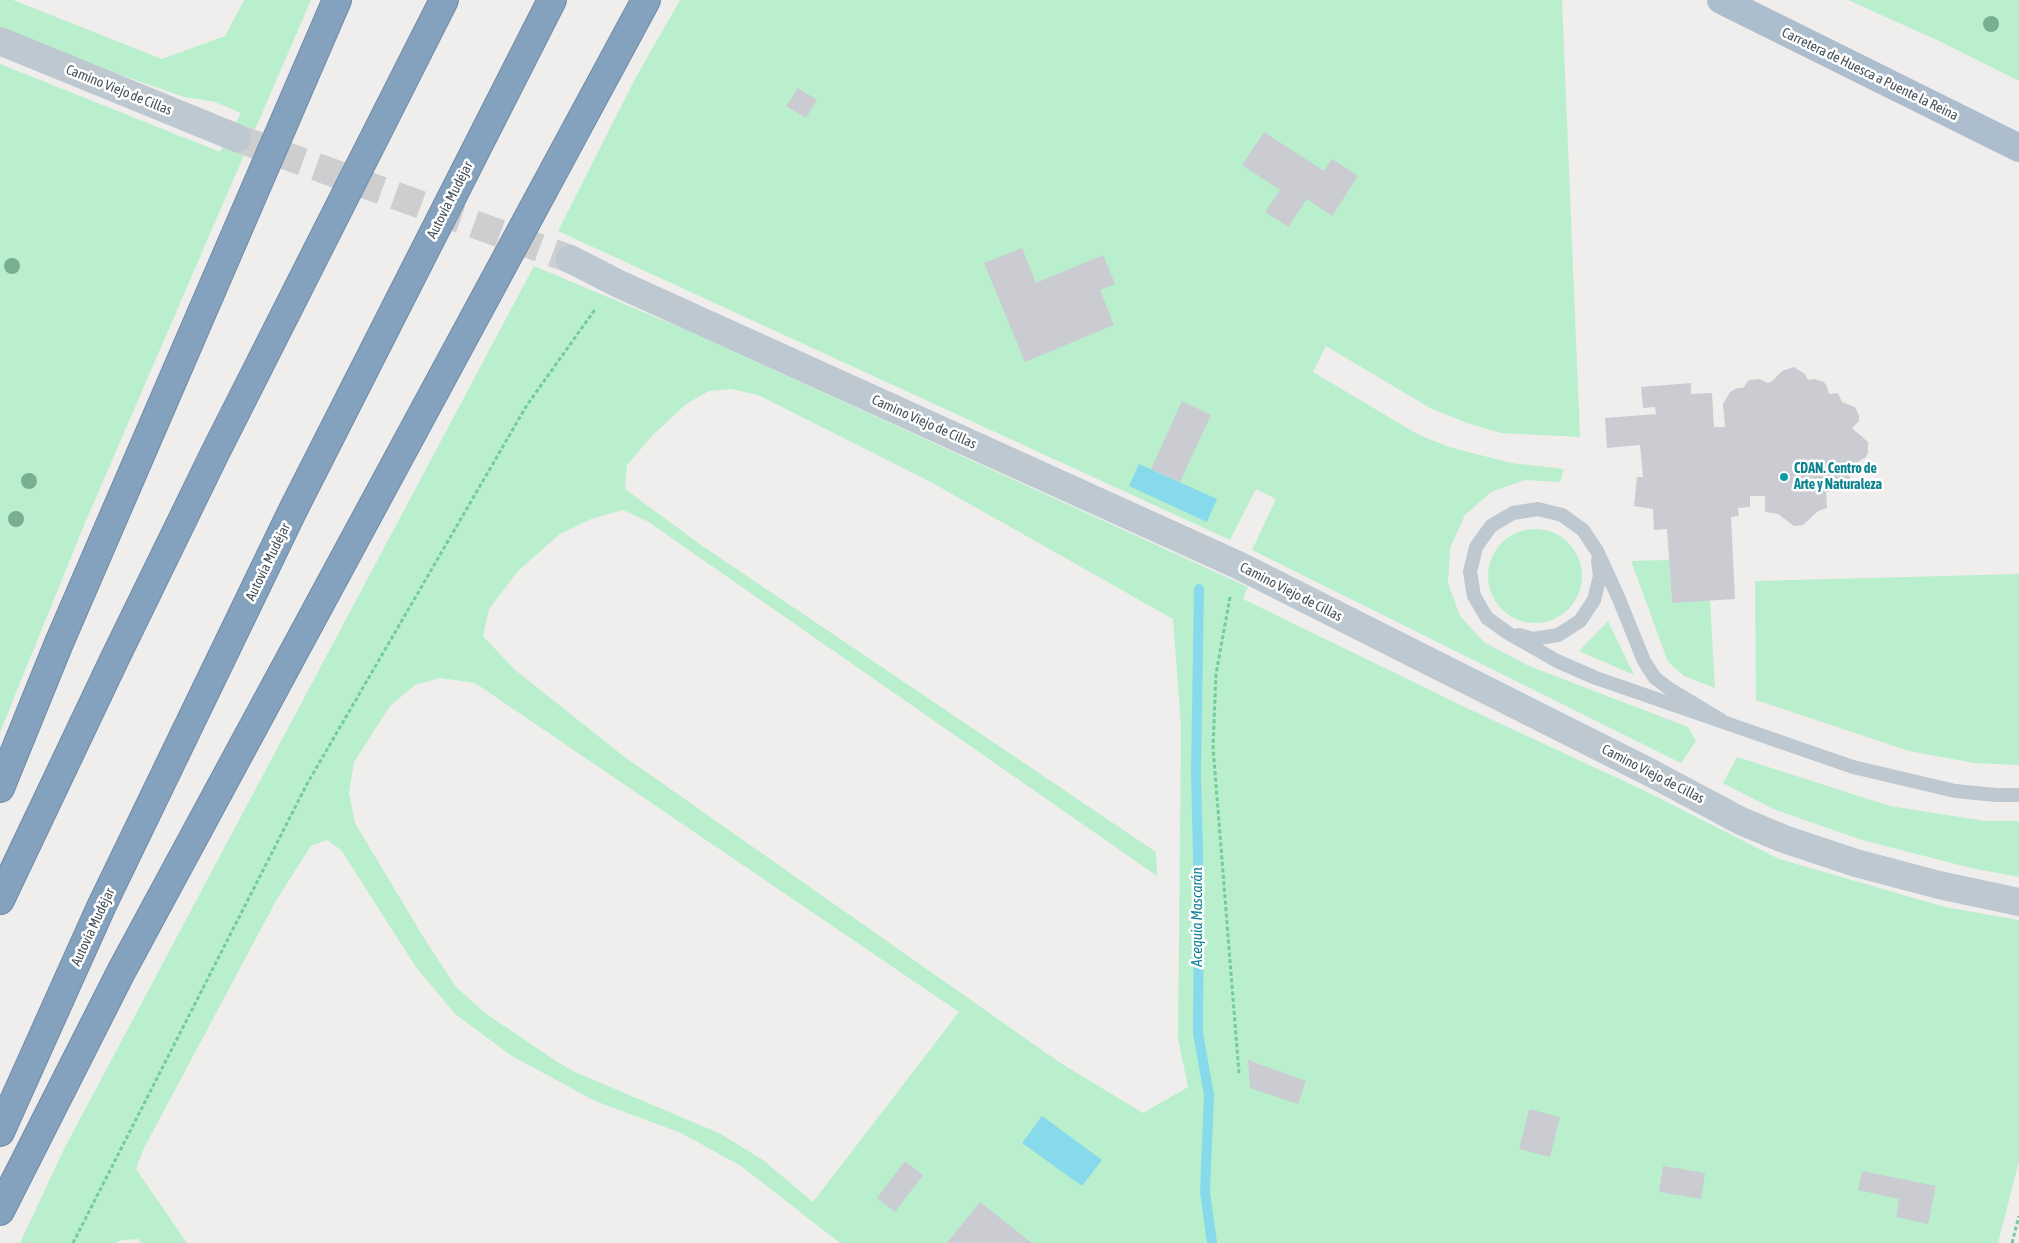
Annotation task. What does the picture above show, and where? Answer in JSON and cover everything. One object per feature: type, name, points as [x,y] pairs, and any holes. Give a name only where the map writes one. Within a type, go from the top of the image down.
[{"type":"highway","points":[[0,788],[67,624],[337,0]]},
{"type":"highway","points":[[0,900],[215,453],[444,0]]},
{"type":"highway","name":"Autovía Mudéjar","points":[[0,1132],[102,905],[293,510],[552,0]]},
{"type":"highway","points":[[0,1211],[121,972],[646,0]]},
{"type":"main road","name":"Carretera de Huesca a Puente la Reina","points":[[1721,0],[2019,148]]},
{"type":"street","name":"Camino Viejo de Cillas","points":[[0,41],[237,138]]},
{"type":"street","name":"Camino Viejo de Cillas","points":[[570,259],[620,284],[1238,565],[1775,836],[1856,863],[1939,885],[2019,902]]},
{"type":"lane","points":[[1964,121],[2019,163]]},
{"type":"lane","points":[[1721,720],[1671,690],[1655,678],[1644,661],[1597,551],[1583,530],[1562,515],[1538,508],[1513,513],[1491,526],[1476,547],[1470,572],[1474,596],[1487,618],[1508,633],[1557,661],[1596,678],[1853,767],[1955,791],[2019,795]]},
{"type":"lane","points":[[1508,633],[1533,639],[1558,635],[1580,621],[1594,600],[1600,576],[1597,551]]},
{"type":"path","points":[[73,1243],[114,1159],[307,784],[527,405],[593,311],[620,284]]},
{"type":"path","points":[[1238,565],[1226,614],[1216,674],[1214,747],[1239,1074]]},
{"type":"path","points":[[2012,1243],[2019,1216]]},
{"type":"green space","points":[[0,0],[13,0],[162,59],[225,36],[244,0],[311,0],[85,523],[0,732],[0,64],[220,152],[241,113],[215,102],[184,97],[58,53],[0,27]]},
{"type":"green space","points":[[680,0],[1562,0],[1580,437],[1501,433],[1467,423],[1430,408],[1326,346],[1313,372],[1419,435],[1449,447],[1511,463],[1564,469],[1560,482],[1525,480],[1491,492],[1465,515],[1450,548],[1448,583],[1460,616],[1484,642],[1529,666],[1688,727],[1696,741],[1681,763],[1252,550],[1276,499],[1256,489],[1230,540],[558,231],[635,79]]},
{"type":"green space","points":[[1848,0],[2019,0],[2019,81],[1939,41]]},
{"type":"green space","points":[[534,266],[691,332],[1248,587],[1243,599],[1469,709],[1645,791],[1779,859],[1945,907],[2019,920],[2019,1161],[1998,1243],[840,1243],[741,1166],[681,1133],[595,1101],[512,1056],[455,1014],[416,967],[341,850],[327,840],[311,846],[277,899],[143,1150],[136,1169],[187,1243],[141,1243],[138,1239],[122,1240],[116,1243],[20,1243],[65,1147]],"holes":[[[731,389],[758,395],[929,481],[1173,619],[1181,727],[1178,1039],[1188,1087],[1143,1113],[1059,1062],[622,755],[514,669],[483,636],[489,609],[518,571],[560,534],[591,519],[623,510],[647,521],[1157,876],[1156,852],[701,545],[625,489],[627,465],[652,436],[686,404],[709,391]],[[440,678],[475,683],[959,1012],[813,1202],[763,1160],[721,1134],[575,1072],[556,1061],[485,1013],[456,987],[424,938],[355,823],[349,793],[354,762],[390,706],[415,685]]]},
{"type":"green space","points":[[1535,529],[1553,533],[1568,543],[1578,558],[1582,576],[1578,594],[1568,609],[1553,619],[1535,623],[1517,619],[1502,609],[1492,594],[1488,576],[1492,558],[1502,543],[1517,533]]},
{"type":"green space","points":[[1669,560],[1672,603],[1710,600],[1715,688],[1684,676],[1668,662],[1631,561]]},
{"type":"green space","points":[[2019,574],[2019,765],[1974,763],[1909,751],[1756,700],[1755,581]]},
{"type":"green space","points":[[1608,621],[1634,675],[1579,651]]},
{"type":"green space","points":[[1737,757],[1890,806],[1985,821],[2019,821],[2019,877],[1971,868],[1862,840],[1773,809],[1723,783]]},
{"type":"water","points":[[1139,464],[1217,499],[1207,522],[1129,486]]},
{"type":"water","points":[[1042,1116],[1102,1160],[1082,1186],[1022,1143]]},
{"type":"building","points":[[798,88],[817,100],[806,118],[786,106]]},
{"type":"building","points":[[1264,132],[1324,171],[1332,159],[1358,176],[1332,216],[1307,199],[1288,227],[1265,212],[1280,190],[1242,165]]},
{"type":"building","points":[[1022,248],[1036,283],[1103,255],[1115,284],[1100,290],[1114,325],[1025,362],[984,263]]},
{"type":"building","points":[[1794,367],[1805,374],[1808,380],[1814,379],[1824,382],[1829,394],[1838,393],[1842,402],[1855,407],[1859,421],[1852,428],[1868,442],[1866,457],[1850,469],[1850,483],[1848,487],[1844,491],[1826,492],[1827,508],[1818,511],[1803,525],[1794,526],[1778,514],[1765,512],[1765,496],[1750,496],[1750,507],[1738,508],[1739,516],[1731,517],[1735,599],[1672,603],[1667,529],[1654,530],[1653,509],[1634,506],[1637,477],[1643,477],[1640,445],[1607,448],[1605,418],[1656,414],[1655,407],[1643,408],[1641,387],[1691,383],[1691,394],[1712,393],[1714,427],[1725,427],[1723,404],[1730,392],[1737,388],[1743,388],[1749,380],[1759,379],[1768,383],[1782,371]]},
{"type":"building","points":[[1182,401],[1211,415],[1180,482],[1151,469]]},
{"type":"building","points":[[1248,1060],[1306,1081],[1298,1104],[1250,1088]]},
{"type":"building","points":[[1529,1109],[1560,1117],[1550,1157],[1519,1149]]},
{"type":"building","points":[[905,1161],[923,1175],[895,1212],[877,1198]]},
{"type":"building","points":[[1663,1166],[1705,1173],[1701,1199],[1659,1192]]},
{"type":"building","points":[[1862,1171],[1936,1186],[1928,1224],[1896,1217],[1899,1199],[1858,1190]]},
{"type":"building","points":[[980,1202],[1032,1243],[947,1243]]},
{"type":"waterway","name":"Acequia Mascarán","points":[[1199,589],[1196,773],[1199,896],[1198,1033],[1209,1095],[1205,1192],[1212,1243]]},
{"type":"tunnel","points":[[237,138],[570,259]]},
{"type":"place","name":"CDAN. Centro de Arte y Naturaleza","points":[[1784,477]]}]
